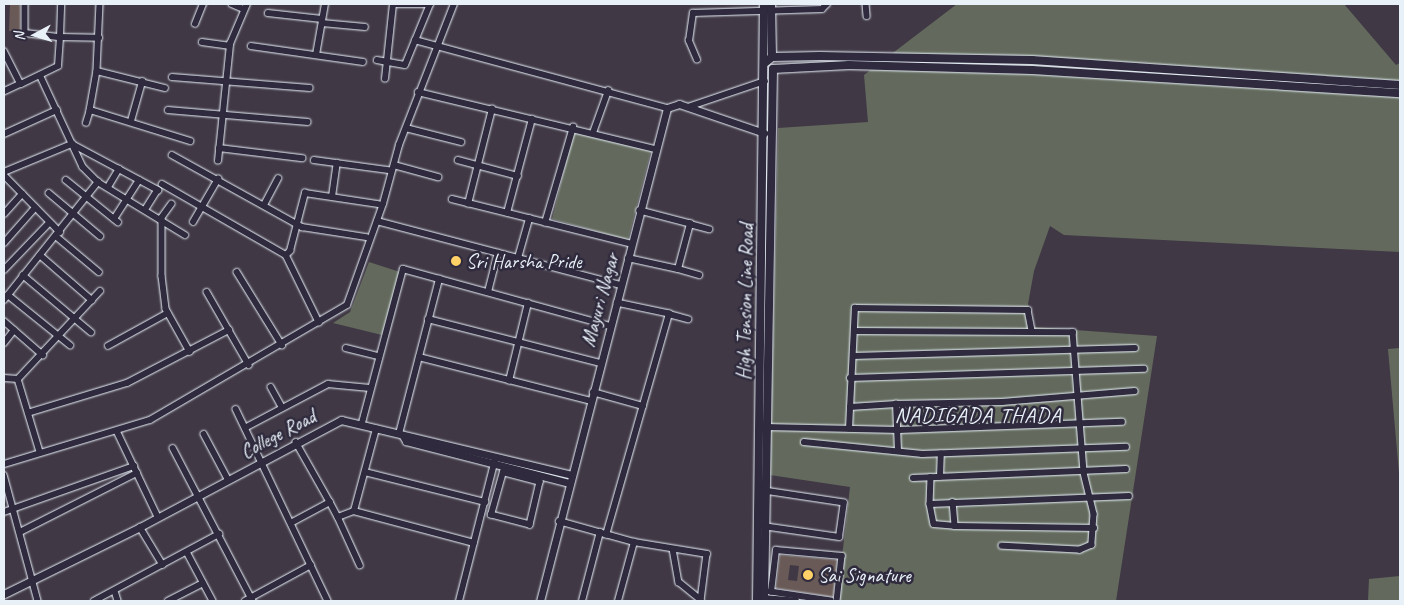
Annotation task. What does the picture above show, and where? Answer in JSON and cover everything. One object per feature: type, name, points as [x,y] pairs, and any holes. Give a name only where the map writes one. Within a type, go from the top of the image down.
[{"type":"main road","name":"High Tension Line Road","points":[[762,600],[767,586],[762,525],[765,491],[766,427],[764,133],[765,81],[769,59],[768,8]]},
{"type":"main road","points":[[769,59],[1032,60],[1400,85]]},
{"type":"main road","points":[[1032,60],[1032,70]]},
{"type":"main road","name":"High Tension Line Road","points":[[762,600],[765,288],[773,133],[771,72],[775,68],[849,65],[1032,70],[1400,93]]},
{"type":"street","points":[[25,4],[24,28],[28,35],[99,38]]},
{"type":"street","points":[[4,92],[41,77],[58,66],[61,4]]},
{"type":"street","points":[[86,123],[96,71],[100,4]]},
{"type":"street","points":[[194,24],[204,4]]},
{"type":"street","points":[[218,161],[224,82],[229,46],[246,7],[232,4]]},
{"type":"street","points":[[316,55],[325,4]]},
{"type":"street","points":[[377,60],[388,62],[405,65],[430,4],[393,4],[388,62],[385,79]]},
{"type":"street","points":[[4,464],[117,431],[185,403],[347,305],[377,221],[418,92],[434,48],[454,4]]},
{"type":"street","points":[[697,60],[689,41],[693,13],[768,8],[822,9],[827,4]]},
{"type":"street","points":[[866,4],[867,16]]},
{"type":"street","points":[[268,13],[365,28]]},
{"type":"street","points":[[415,40],[434,48],[608,91],[667,108],[674,103],[764,133]]},
{"type":"street","points":[[202,42],[229,46]]},
{"type":"street","points":[[250,46],[364,62]]},
{"type":"street","points":[[4,51],[21,84]]},
{"type":"street","points":[[96,71],[165,88]]},
{"type":"street","points":[[41,77],[78,160],[98,182],[162,218],[184,235]]},
{"type":"street","points":[[172,77],[310,88]]},
{"type":"street","points":[[688,107],[765,81]]},
{"type":"street","points":[[130,121],[142,82]]},
{"type":"street","points":[[594,133],[608,91]]},
{"type":"street","points":[[418,92],[573,127],[656,149]]},
{"type":"street","name":"Mayuri Nagar","points":[[540,601],[559,521],[667,108]]},
{"type":"street","points":[[468,204],[492,109]]},
{"type":"street","points":[[4,134],[57,110]]},
{"type":"street","points":[[90,110],[190,141]]},
{"type":"street","points":[[168,110],[307,122]]},
{"type":"street","points":[[507,213],[532,119]]},
{"type":"street","points":[[545,223],[573,127]]},
{"type":"street","points":[[406,128],[461,142]]},
{"type":"street","points":[[72,144],[158,190],[146,209]]},
{"type":"street","points":[[72,144],[5,178],[58,234],[99,272]]},
{"type":"street","points":[[219,148],[302,158]]},
{"type":"street","points":[[172,155],[218,179],[297,225],[366,237]]},
{"type":"street","points":[[314,160],[388,170]]},
{"type":"street","points":[[458,160],[518,176]]},
{"type":"street","points":[[332,197],[337,163]]},
{"type":"street","points":[[394,165],[438,177]]},
{"type":"street","points":[[108,187],[119,169]]},
{"type":"street","points":[[193,222],[218,179]]},
{"type":"street","points":[[264,206],[278,179]]},
{"type":"street","points":[[66,180],[116,220],[139,180]]},
{"type":"street","points":[[70,345],[6,298],[98,182]]},
{"type":"street","points":[[162,184],[201,209],[286,255],[319,322]]},
{"type":"street","points":[[286,255],[290,252],[305,193],[378,204]]},
{"type":"street","points":[[4,214],[22,194]]},
{"type":"street","points":[[49,194],[100,236]]},
{"type":"street","points":[[452,200],[632,244]]},
{"type":"street","points":[[172,204],[162,218],[162,276],[168,313],[190,352]]},
{"type":"street","points":[[4,243],[35,208]]},
{"type":"street","points":[[640,211],[709,229]]},
{"type":"street","points":[[518,258],[529,219]]},
{"type":"street","points":[[377,221],[621,284]]},
{"type":"street","points":[[4,270],[49,223]]},
{"type":"street","points":[[678,269],[690,224]]},
{"type":"street","points":[[488,292],[498,253]]},
{"type":"street","points":[[40,255],[92,300]]},
{"type":"street","points":[[628,258],[699,275]]},
{"type":"street","points":[[362,424],[377,356],[403,269],[610,326]]},
{"type":"street","points":[[237,272],[282,345]]},
{"type":"street","points":[[23,275],[91,332]]},
{"type":"street","points":[[401,435],[439,279]]},
{"type":"street","points":[[18,380],[100,291]]},
{"type":"street","points":[[207,292],[249,365]]},
{"type":"street","points":[[509,381],[528,303]]},
{"type":"street","points":[[617,303],[688,319]]},
{"type":"street","points":[[849,428],[854,308],[1028,310],[1032,330]]},
{"type":"street","points":[[108,346],[168,313]]},
{"type":"street","points":[[582,601],[643,406],[668,314]]},
{"type":"street","points":[[428,319],[601,363]]},
{"type":"street","points":[[4,321],[43,355]]},
{"type":"street","points":[[4,342],[14,330]]},
{"type":"street","points":[[28,413],[127,383],[190,352],[229,330]]},
{"type":"street","points":[[854,331],[1072,331],[1079,426],[1084,473],[1094,528],[1094,540],[1088,550],[1002,546]]},
{"type":"street","points":[[346,348],[377,356]]},
{"type":"street","points":[[853,356],[1005,350],[1044,353],[1074,348],[1135,348]]},
{"type":"street","points":[[419,357],[591,401]]},
{"type":"street","points":[[850,378],[1144,369]]},
{"type":"street","points":[[4,378],[18,380]]},
{"type":"street","points":[[18,380],[40,452]]},
{"type":"street","points":[[245,428],[328,384],[370,388]]},
{"type":"street","points":[[271,387],[282,407]]},
{"type":"street","points":[[850,407],[1078,398],[1135,391]]},
{"type":"street","points":[[593,392],[643,406]]},
{"type":"street","points":[[896,404],[899,430],[898,451]]},
{"type":"street","points":[[236,410],[328,601]]},
{"type":"street","name":"College Road","points":[[4,594],[33,582],[140,527],[296,442],[341,420],[401,435],[406,441],[495,460]]},
{"type":"street","points":[[766,427],[899,430],[1079,426],[1122,422]]},
{"type":"street","points":[[354,510],[376,429]]},
{"type":"street","points":[[117,431],[158,517]]},
{"type":"street","points":[[204,434],[228,479]]},
{"type":"street","points":[[296,442],[338,517],[360,565]]},
{"type":"street","points":[[804,442],[922,454],[1082,451],[1126,447]]},
{"type":"street","points":[[173,448],[252,600]]},
{"type":"street","points":[[940,477],[941,454]]},
{"type":"street","points":[[495,460],[522,462],[571,475]]},
{"type":"street","points":[[495,460],[519,473],[540,483],[529,526],[491,516],[502,472],[519,473],[569,483]]},
{"type":"street","points":[[459,601],[495,460]]},
{"type":"street","points":[[519,473],[522,462]]},
{"type":"street","points":[[4,512],[134,466]]},
{"type":"street","points":[[913,478],[1084,473],[1126,469]]},
{"type":"street","points":[[365,472],[485,502]]},
{"type":"street","points":[[20,532],[137,473]]},
{"type":"street","points":[[4,475],[38,601]]},
{"type":"street","points":[[931,477],[930,504],[934,524],[1094,528]]},
{"type":"street","points":[[762,525],[839,537],[844,503],[765,491]]},
{"type":"street","points":[[930,504],[1129,496]]},
{"type":"street","points":[[291,523],[330,502]]},
{"type":"street","points":[[953,502],[955,526]]},
{"type":"street","points":[[338,517],[354,510],[474,543]]},
{"type":"street","points":[[559,521],[634,542],[707,554],[701,601]]},
{"type":"street","points":[[140,527],[163,565]]},
{"type":"street","points":[[94,601],[219,534]]},
{"type":"street","points":[[618,601],[634,542]]},
{"type":"street","points":[[673,548],[679,582],[701,601]]},
{"type":"street","points":[[830,601],[772,593],[767,586],[774,555],[779,548],[842,556],[837,601]]},
{"type":"street","points":[[187,552],[213,601]]},
{"type":"street","points":[[764,558],[774,555]]},
{"type":"street","points":[[245,601],[252,600],[311,565]]},
{"type":"street","points":[[168,601],[203,583]]},
{"type":"street","points":[[115,591],[118,601]]},
{"type":"street","points":[[762,600],[796,601]]},
{"type":"green space","points":[[957,4],[1344,4],[1396,65],[1400,63],[1400,252],[1064,235],[1050,226],[1034,271],[1028,304],[1034,327],[1157,336],[1116,601],[837,601],[850,487],[770,475],[778,128],[868,122],[864,75]]},
{"type":"green space","points":[[574,131],[651,151],[628,240],[552,219]]},
{"type":"green space","points":[[369,262],[400,272],[382,335],[333,323],[350,312]]},
{"type":"green space","points":[[1400,348],[1400,484],[1388,349]]},
{"type":"green space","points":[[1400,576],[1400,601],[1368,601],[1369,579]]},
{"type":"building","points":[[10,4],[20,4],[20,31],[9,31]]},
{"type":"building","name":"Sai Signature","points":[[780,555],[837,560],[833,597],[776,588]],"holes":[[[790,565],[799,566],[797,581],[788,580]]]},
{"type":"place","name":"Sri Harsha Pride","points":[[456,261]]},
{"type":"place","name":"Sai Signature","points":[[808,575]]},
{"type":"district","name":"NADIGADA THADA","points":[[978,416]]}]
